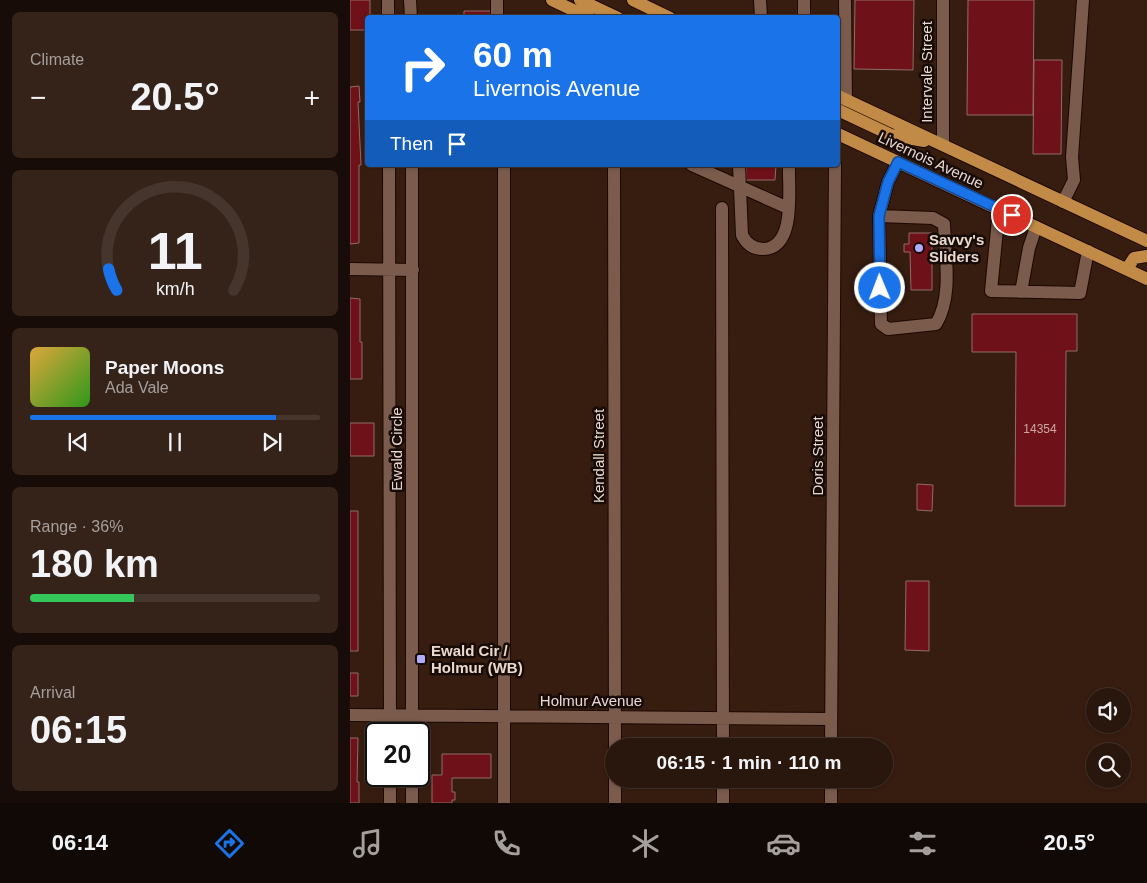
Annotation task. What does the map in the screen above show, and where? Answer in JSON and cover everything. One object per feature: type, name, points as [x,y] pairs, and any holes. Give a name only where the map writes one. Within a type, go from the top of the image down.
[{"type":"main road","points":[[552,0],[584,15]]},
{"type":"main road","points":[[580,0],[612,15]]},
{"type":"main road","points":[[639,1],[665,15]]},
{"type":"main road","name":"Livernois Avenue","points":[[842,98],[1147,240]]},
{"type":"main road","points":[[840,111],[891,135],[943,145]]},
{"type":"main road","name":"Livernois Avenue","points":[[840,135],[1147,279]]},
{"type":"main road","points":[[1127,269],[1134,258],[1147,256]]},
{"type":"street","points":[[388,0],[388,15]]},
{"type":"street","points":[[410,0],[411,15]]},
{"type":"street","points":[[498,15],[501,0]]},
{"type":"street","points":[[501,0],[504,15]]},
{"type":"street","points":[[760,0],[760,15]]},
{"type":"street","points":[[804,0],[804,15]]},
{"type":"street","points":[[842,98],[845,0]]},
{"type":"street","name":"Intervale Street","points":[[943,0],[943,145]]},
{"type":"street","points":[[1063,202],[1074,180],[1072,157],[1083,0]]},
{"type":"street","points":[[879,216],[933,218],[944,224],[946,299],[942,314],[936,324],[888,329],[881,324],[879,216],[888,182],[898,162]]},
{"type":"street","name":"Ewald Circle","points":[[389,167],[390,722]]},
{"type":"street","name":"Ewald Circle","points":[[412,167],[412,722]]},
{"type":"street","points":[[504,167],[504,803]]},
{"type":"street","name":"Kendall Street","points":[[614,167],[616,738]]},
{"type":"street","points":[[696,167],[788,208]]},
{"type":"street","points":[[739,167],[742,235],[746,242],[755,248],[764,249],[780,242],[785,233],[788,208],[788,167]]},
{"type":"street","name":"Doris Street","points":[[831,738],[835,167]]},
{"type":"street","points":[[722,208],[723,738]]},
{"type":"street","points":[[999,209],[991,291],[1080,293],[1088,251]]},
{"type":"street","points":[[1021,292],[1029,248],[1036,227]]},
{"type":"street","points":[[350,269],[413,270]]},
{"type":"street","name":"Holmur Avenue","points":[[350,715],[831,719]]},
{"type":"street","points":[[390,787],[390,803]]},
{"type":"street","points":[[412,787],[412,803]]},
{"type":"street","points":[[616,788],[616,803]]},
{"type":"street","points":[[723,788],[723,803]]},
{"type":"street","points":[[831,788],[831,803]]},
{"type":"building","points":[[350,0],[370,0],[370,15],[365,15],[365,30],[350,30]]},
{"type":"building","points":[[855,0],[914,0],[913,70],[854,69]]},
{"type":"building","points":[[968,0],[1034,0],[1033,115],[967,115]]},
{"type":"building","points":[[464,11],[491,11],[491,15],[464,15]]},
{"type":"building","points":[[1034,60],[1062,60],[1061,154],[1033,154]]},
{"type":"building","points":[[359,86],[361,165],[359,165],[359,243],[350,244],[350,87]]},
{"type":"building","points":[[746,167],[776,167],[775,180],[746,180]]},
{"type":"building","points":[[909,233],[932,233],[932,290],[911,290],[910,252],[904,252],[904,244],[909,244]]},
{"type":"building","points":[[350,298],[360,299],[362,379],[350,379]]},
{"type":"building","points":[[972,314],[1077,314],[1077,351],[1066,351],[1065,506],[1015,506],[1016,352],[972,352]]},
{"type":"building","points":[[350,423],[374,423],[374,456],[350,456]]},
{"type":"building","points":[[917,484],[933,485],[932,511],[917,510]]},
{"type":"building","points":[[350,511],[358,511],[358,651],[350,651]]},
{"type":"building","points":[[906,581],[929,581],[929,651],[905,650]]},
{"type":"building","points":[[350,673],[358,673],[358,696],[350,696]]},
{"type":"building","points":[[350,738],[358,738],[357,782],[359,782],[359,803],[350,803]]},
{"type":"building","points":[[442,754],[491,754],[491,778],[452,778],[452,792],[455,792],[455,800],[452,800],[452,803],[432,803],[432,775],[442,775]]},
{"type":"place","name":"Savvy's Sliders","points":[[919,248]]},
{"type":"place","name":"Ewald Cir / Holmur (WB)","points":[[421,659]]},
{"type":"route","points":[[880,288],[879,216],[888,182],[898,162],[1012,215]]}]
